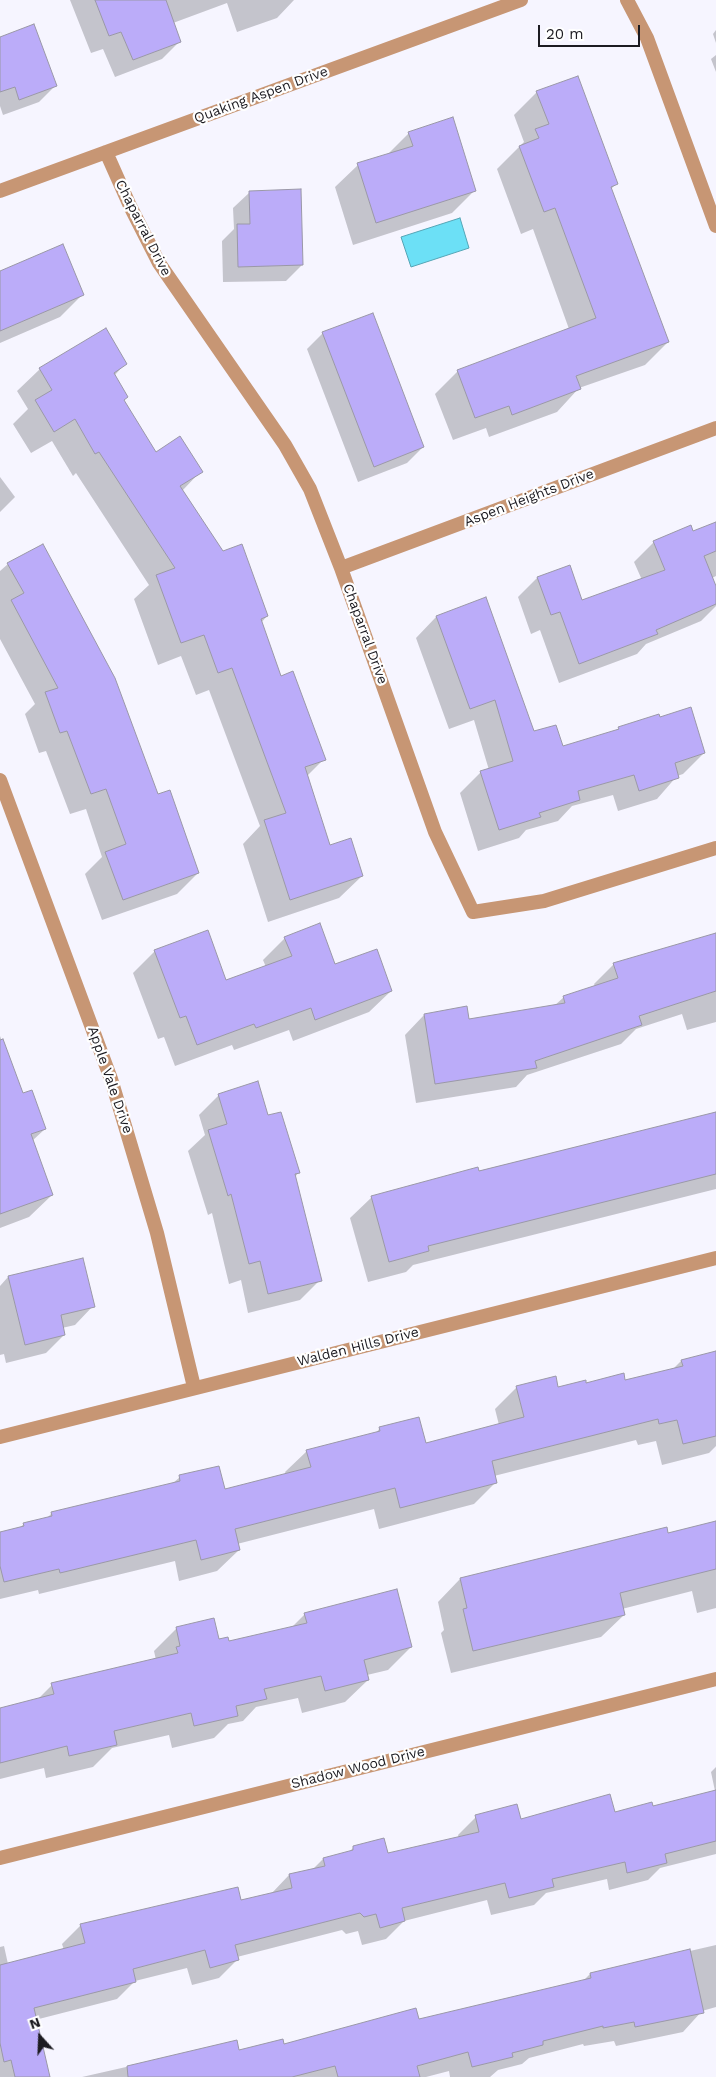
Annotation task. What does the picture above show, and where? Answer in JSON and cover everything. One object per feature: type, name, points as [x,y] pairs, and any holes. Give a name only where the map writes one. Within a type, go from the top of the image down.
[{"type":"street","name":"Quaking Aspen Drive","points":[[0,191],[521,0]]},
{"type":"street","points":[[627,0],[647,38],[716,226]]},
{"type":"street","name":"Chaparral Drive","points":[[106,152],[130,206],[159,263],[285,444],[310,489],[341,568],[435,832],[473,912],[544,901],[716,848]]},
{"type":"street","name":"Aspen Heights Drive","points":[[341,568],[716,428]]},
{"type":"street","name":"Apple Vale Drive","points":[[0,780],[111,1079],[157,1233],[194,1388]]},
{"type":"street","name":"Walden Hills Drive","points":[[0,1437],[716,1258]]},
{"type":"street","name":"Shadow Wood Drive","points":[[0,1858],[716,1679]]},
{"type":"water","points":[[460,218],[469,248],[411,267],[401,237]]},
{"type":"building","points":[[95,0],[166,0],[181,42],[133,60],[121,32],[109,36]]},
{"type":"building","points":[[34,24],[57,86],[19,100],[15,87],[0,92],[0,37]]},
{"type":"building","points":[[578,76],[618,184],[611,187],[669,342],[576,376],[581,389],[512,415],[509,406],[475,418],[457,370],[596,318],[555,208],[544,212],[519,146],[539,138],[535,129],[549,124],[536,91]]},
{"type":"building","points":[[453,117],[476,191],[376,223],[357,163],[413,146],[408,132]]},
{"type":"building","points":[[301,189],[303,265],[238,267],[237,224],[250,224],[249,191]]},
{"type":"building","points":[[63,244],[84,295],[0,331],[0,271]]},
{"type":"building","points":[[373,313],[424,447],[374,467],[322,332]]},
{"type":"building","points":[[106,328],[127,364],[114,373],[128,397],[124,400],[156,452],[180,436],[203,472],[180,486],[223,551],[242,544],[268,616],[261,619],[281,676],[293,671],[326,760],[305,767],[330,845],[351,838],[363,876],[290,900],[264,820],[286,813],[232,668],[218,673],[204,635],[181,643],[156,575],[175,568],[99,452],[95,454],[75,419],[54,432],[35,400],[52,390],[39,368]]},
{"type":"building","points":[[716,522],[716,551],[704,556],[716,586],[716,604],[656,630],[658,634],[579,664],[560,612],[551,615],[537,577],[570,565],[582,600],[665,570],[653,541],[691,525],[693,531]]},
{"type":"building","points":[[43,544],[115,678],[158,794],[170,790],[199,873],[123,900],[105,852],[126,844],[106,789],[91,794],[67,731],[60,733],[45,692],[58,688],[11,600],[24,593],[7,563]]},
{"type":"building","points":[[486,597],[534,731],[556,725],[563,746],[619,729],[618,727],[659,714],[660,717],[691,707],[705,753],[675,763],[679,778],[639,791],[634,775],[578,791],[580,800],[539,813],[541,817],[499,830],[480,771],[513,761],[495,700],[470,709],[436,616]]},
{"type":"building","points":[[320,923],[335,964],[377,949],[392,991],[315,1020],[311,1008],[256,1028],[254,1024],[197,1045],[186,1016],[180,1018],[154,950],[208,930],[226,980],[292,956],[284,937]]},
{"type":"building","points":[[716,933],[716,991],[639,1016],[642,1025],[535,1061],[537,1068],[435,1084],[424,1014],[467,1006],[469,1019],[565,1003],[563,996],[618,978],[613,963]]},
{"type":"building","points":[[3,1039],[23,1093],[32,1090],[46,1129],[31,1134],[53,1195],[0,1214],[0,1040]]},
{"type":"building","points":[[258,1081],[268,1115],[281,1112],[300,1173],[295,1174],[322,1281],[268,1294],[260,1261],[249,1264],[231,1194],[228,1196],[208,1130],[227,1124],[218,1094]]},
{"type":"building","points":[[716,1112],[716,1174],[428,1246],[429,1251],[389,1262],[371,1196],[478,1167],[479,1171]]},
{"type":"building","points":[[83,1258],[95,1307],[61,1315],[65,1335],[25,1345],[8,1276]]},
{"type":"building","points":[[716,1351],[716,1436],[683,1444],[677,1420],[659,1424],[658,1419],[492,1461],[497,1483],[400,1508],[395,1488],[235,1529],[240,1550],[201,1560],[196,1540],[60,1573],[59,1569],[4,1582],[0,1566],[0,1532],[24,1526],[23,1523],[52,1516],[51,1512],[180,1481],[179,1475],[219,1466],[225,1489],[311,1467],[306,1450],[380,1431],[379,1427],[419,1417],[426,1443],[524,1417],[516,1386],[556,1376],[558,1387],[586,1380],[586,1383],[624,1373],[625,1380],[683,1366],[681,1360]]},
{"type":"building","points":[[716,1521],[716,1569],[620,1593],[625,1615],[473,1651],[463,1609],[467,1608],[460,1578],[667,1527],[668,1533]]},
{"type":"building","points":[[397,1589],[412,1647],[364,1660],[369,1680],[325,1691],[321,1676],[264,1689],[267,1699],[236,1706],[238,1716],[194,1726],[191,1713],[114,1731],[117,1745],[69,1756],[67,1746],[0,1763],[0,1708],[54,1694],[51,1683],[178,1653],[176,1647],[180,1646],[176,1627],[214,1618],[219,1639],[228,1637],[229,1641],[307,1623],[304,1613]]},
{"type":"building","points":[[716,1790],[716,1841],[665,1854],[667,1863],[627,1873],[625,1862],[552,1879],[554,1887],[509,1898],[505,1883],[402,1908],[405,1921],[380,1928],[376,1914],[364,1917],[360,1913],[235,1945],[239,1960],[210,1968],[205,1950],[133,1969],[136,1982],[34,2008],[50,2077],[15,2077],[11,2060],[4,2062],[0,2043],[0,1965],[85,1943],[80,1924],[238,1887],[241,1900],[292,1888],[289,1874],[325,1866],[323,1858],[353,1850],[353,1846],[384,1838],[388,1853],[479,1832],[475,1815],[517,1804],[521,1819],[610,1794],[615,1812],[652,1802],[653,1806]]},
{"type":"building","points":[[690,1949],[704,2013],[635,2027],[634,2022],[603,2028],[603,2026],[543,2041],[543,2045],[512,2053],[513,2057],[472,2067],[468,2052],[417,2066],[420,2077],[338,2077],[335,2066],[292,2077],[128,2077],[127,2066],[237,2040],[239,2050],[283,2039],[284,2044],[416,2008],[419,2019],[591,1978],[590,1973]]}]
